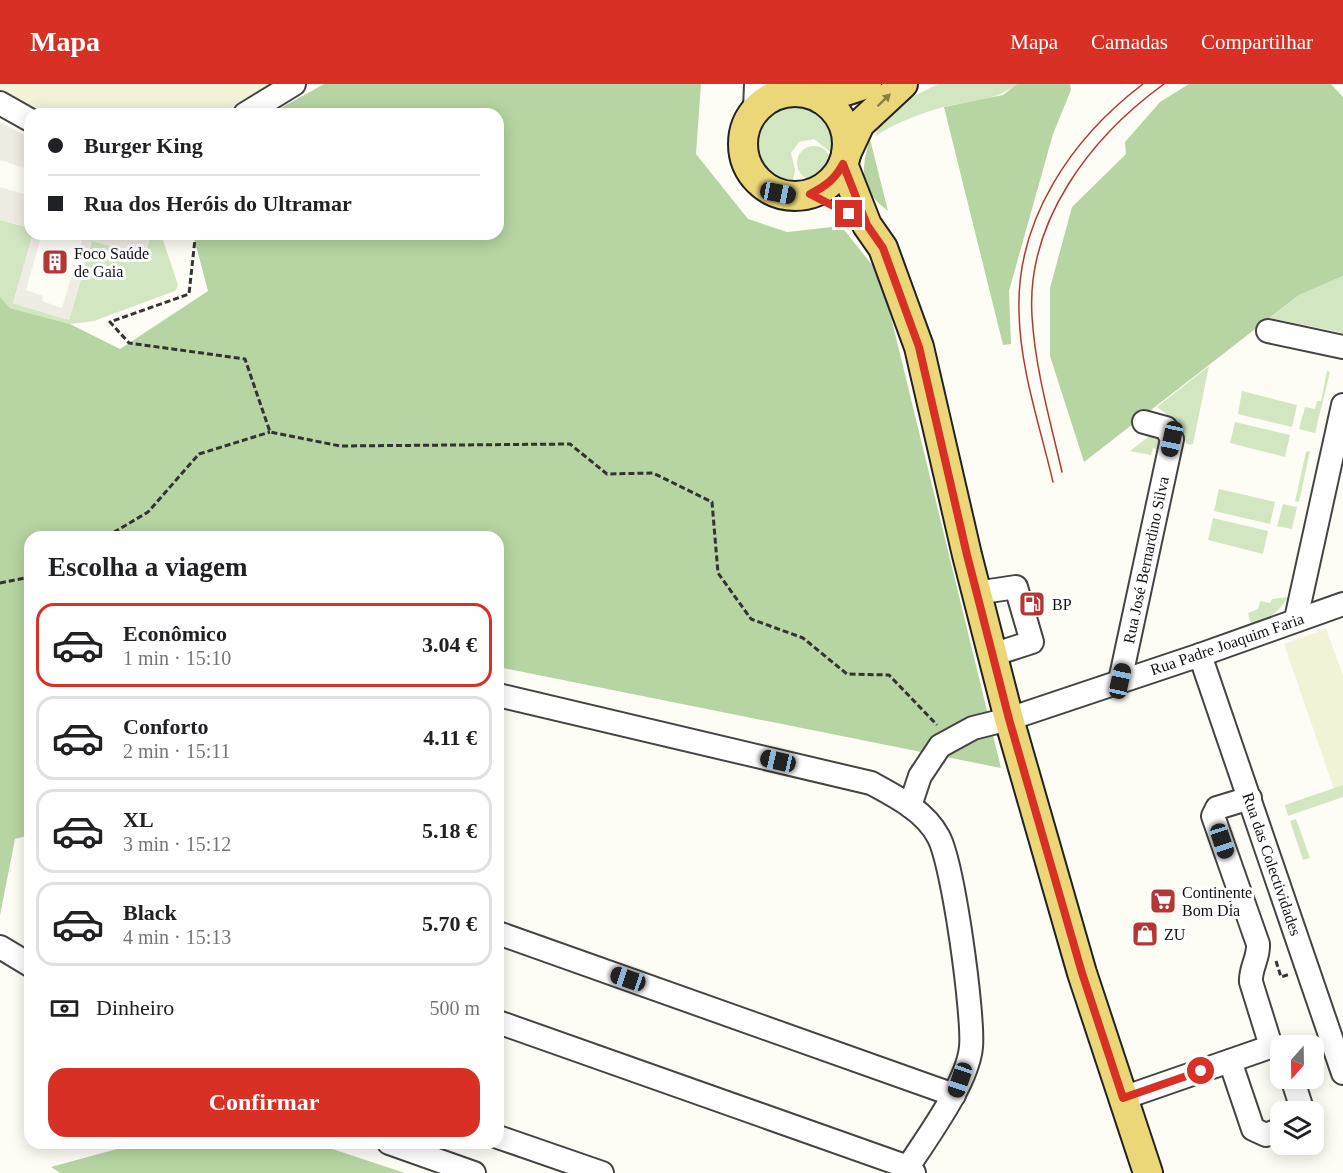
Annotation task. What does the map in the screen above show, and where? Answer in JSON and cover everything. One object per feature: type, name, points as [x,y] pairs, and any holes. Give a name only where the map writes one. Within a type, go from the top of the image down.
[{"type":"main road","points":[[867,84],[755,97],[743,141],[744,158],[752,173],[763,185],[778,193],[794,196],[810,194],[824,187],[836,177],[860,124],[903,84]]},
{"type":"main road","points":[[806,92],[833,109],[843,122],[847,138],[845,159],[867,225],[883,248],[919,347],[976,593],[1009,719],[1082,973],[1148,1173]]},
{"type":"main road","points":[[810,194],[831,203],[867,225]]},
{"type":"street","points":[[255,108],[294,84]]},
{"type":"street","points":[[0,103],[24,117]]},
{"type":"street","points":[[1268,331],[1343,347]]},
{"type":"street","points":[[1296,619],[1343,405]]},
{"type":"street","name":"Rua José Bernardino Silva","points":[[1120,681],[1172,439],[1166,428],[1144,422]]},
{"type":"street","points":[[976,593],[1016,587],[1032,642],[992,655]]},
{"type":"street","name":"Rua Padre Joaquim Faria","points":[[910,806],[920,776],[940,746],[974,728],[1009,719],[1200,655],[1343,604]]},
{"type":"street","name":"Rua das Colectividades","points":[[1200,655],[1343,1073]]},
{"type":"street","points":[[504,696],[871,783],[910,806],[938,836],[951,884],[966,985],[971,1048],[954,1095],[911,1170],[504,1024]]},
{"type":"street","points":[[1250,798],[1217,808],[1213,816],[1258,944],[1258,953],[1250,972],[1251,982],[1271,1035]]},
{"type":"street","points":[[504,935],[954,1095]]},
{"type":"street","points":[[0,947],[24,961]]},
{"type":"street","points":[[1123,1098],[1270,1048]]},
{"type":"street","points":[[1226,1062],[1253,1129],[1266,1135],[1270,1133]]},
{"type":"street","points":[[1226,1062],[1251,1148]]},
{"type":"street","points":[[504,1139],[602,1173]]},
{"type":"street","points":[[406,1149],[474,1173]]},
{"type":"path","points":[[195,240],[189,294],[110,322],[129,343],[245,359],[270,432]]},
{"type":"path","points":[[116,531],[148,512],[199,454],[270,432],[340,446],[570,444],[607,474],[653,473],[712,502],[718,573],[751,619],[803,638],[848,674],[889,675],[951,740]]},
{"type":"path","points":[[0,583],[24,578]]},
{"type":"path","points":[[1275,959],[1281,977]]},
{"type":"green space","points":[[0,84],[280,84],[238,108],[27,108],[0,93]]},
{"type":"green space","points":[[324,84],[701,84],[696,154],[748,219],[787,232],[841,226],[881,276],[1001,768],[504,668],[504,531],[24,531],[24,837],[15,839],[0,915],[0,297],[10,308],[70,324],[120,349],[208,291],[195,240],[504,240],[504,108],[281,108]]},
{"type":"green space","points":[[938,84],[1017,84],[993,97],[920,114],[877,135],[875,123],[886,110]]},
{"type":"green space","points":[[1017,84],[1070,84],[1071,90],[1053,134],[1009,291],[1011,344],[1003,345],[944,107],[1003,95]]},
{"type":"green space","points":[[1189,84],[1331,84],[1343,97],[1343,276],[1299,295],[1084,462],[1050,356],[1050,288],[1072,207],[1126,154],[1125,142],[1160,102]]},
{"type":"green space","points":[[789,102],[812,108],[827,118],[836,134],[838,145],[838,158],[814,139],[799,142],[791,153],[795,169],[792,186],[781,181],[764,165],[756,145],[756,134],[760,123],[771,111]]},
{"type":"green space","points":[[870,139],[888,211],[872,195],[865,179],[865,161]]},
{"type":"green space","points":[[814,146],[826,151],[831,163],[826,175],[814,180],[802,175],[797,163],[802,151]]},
{"type":"green space","points":[[0,220],[24,226],[24,240],[31,240],[13,303],[69,320],[92,241],[145,255],[149,240],[163,240],[178,285],[175,291],[94,321],[70,324],[10,308],[0,297]]},
{"type":"green space","points":[[1343,276],[1343,333],[1270,318],[1299,295]]},
{"type":"green space","points":[[1209,366],[1193,444],[1190,445],[1186,443],[1181,425],[1157,407]]},
{"type":"green space","points":[[1327,371],[1330,372],[1315,433],[1299,429],[1305,407],[1315,409],[1317,401],[1321,401]]},
{"type":"green space","points":[[1242,391],[1297,405],[1292,427],[1238,414]]},
{"type":"green space","points":[[1235,422],[1290,435],[1285,457],[1230,443]]},
{"type":"green space","points":[[1155,432],[1163,451],[1153,448],[1151,455],[1130,451]]},
{"type":"green space","points":[[1310,451],[1299,502],[1295,501],[1306,452]]},
{"type":"green space","points":[[1219,489],[1275,502],[1270,524],[1214,511]]},
{"type":"green space","points":[[1283,504],[1297,507],[1292,529],[1277,526]]},
{"type":"green space","points":[[1213,518],[1268,531],[1263,554],[1208,540]]},
{"type":"green space","points":[[1288,597],[1272,615],[1251,624],[1248,613],[1258,609],[1260,601],[1270,603],[1272,599]]},
{"type":"green space","points":[[1326,629],[1343,675],[1343,785],[1334,789],[1284,644]]},
{"type":"green space","points":[[1343,785],[1343,797],[1288,816],[1285,805]]},
{"type":"green space","points":[[1296,819],[1310,858],[1303,860],[1290,821]]},
{"type":"green space","points":[[117,1149],[332,1149],[405,1173],[60,1173],[51,1167]]},
{"type":"shaded area","points":[[0,122],[24,135],[24,168],[0,160]]},
{"type":"shaded area","points":[[0,187],[24,194],[24,226],[0,220]]},
{"type":"shaded area","points":[[31,240],[40,240],[26,290],[43,296],[42,301],[62,308],[82,240],[149,240],[145,255],[92,241],[69,320],[13,303]]},
{"type":"tram line","points":[[1053,482],[1027,376],[1020,333],[1021,278],[1027,245],[1038,213],[1053,183],[1072,155],[1093,129],[1143,84]]},
{"type":"tram line","points":[[1062,472],[1036,355],[1032,316],[1033,281],[1040,247],[1052,215],[1068,184],[1089,156],[1112,129],[1164,84]]},
{"type":"place","name":"Foco Saúde de Gaia","points":[[55,262]]},
{"type":"place","name":"BP","points":[[1032,604]]},
{"type":"place","name":"Continente Bom Dia","points":[[1163,901]]},
{"type":"place","name":"ZU","points":[[1145,934]]},
{"type":"route","points":[[849,214],[810,194],[824,187],[836,177],[843,164],[867,225],[883,248],[919,347],[967,555],[1009,719],[1082,973],[1123,1098],[1201,1071]]}]
